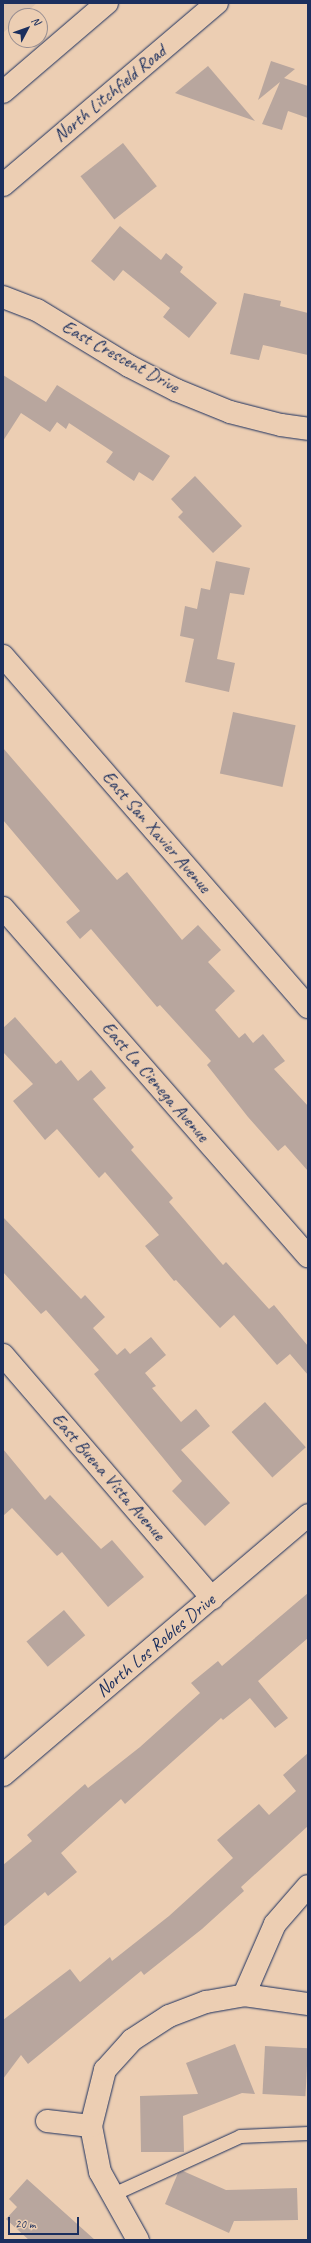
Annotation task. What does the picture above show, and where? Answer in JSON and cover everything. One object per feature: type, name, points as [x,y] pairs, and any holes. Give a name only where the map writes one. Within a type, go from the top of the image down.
[{"type":"street","points":[[3,92],[107,3]]},
{"type":"street","name":"North Litchfield Road","points":[[3,185],[217,3]]},
{"type":"street","name":"East Crescent Drive","points":[[3,297],[37,310],[129,366],[176,390],[230,412],[281,426],[308,429]]},
{"type":"street","name":"East San Xavier Avenue","points":[[3,656],[308,1007]]},
{"type":"street","name":"East La Cienega Avenue","points":[[3,908],[308,1257]]},
{"type":"street","name":"East Buena Vista Avenue","points":[[3,1355],[212,1598]]},
{"type":"street","name":"North Los Robles Drive","points":[[3,1775],[308,1515]]},
{"type":"street","points":[[244,1996],[276,1924],[308,1886]]},
{"type":"street","points":[[138,2240],[100,2172],[91,2126],[105,2070],[132,2040],[169,2016],[206,2002],[244,1996],[308,2004]]},
{"type":"street","points":[[47,2121],[91,2126]]},
{"type":"lane","points":[[113,2194],[240,2136],[308,2133]]},
{"type":"shaded area","points":[[3,3],[37,3],[31,8],[8,8],[8,28],[3,33]]},
{"type":"building","points":[[271,61],[295,69],[284,78],[308,86],[308,118],[288,111],[282,130],[262,124],[280,82],[258,100]]},
{"type":"building","points":[[208,66],[255,121],[175,93]]},
{"type":"building","points":[[123,143],[157,186],[114,220],[80,176]]},
{"type":"building","points":[[120,226],[161,260],[166,253],[183,267],[180,272],[217,303],[189,338],[163,317],[170,308],[123,270],[114,281],[91,261]]},
{"type":"building","points":[[244,293],[281,301],[280,306],[308,313],[308,355],[263,345],[259,360],[230,354]]},
{"type":"building","points":[[3,375],[46,402],[57,385],[170,456],[153,481],[139,472],[134,481],[106,462],[113,452],[69,423],[66,429],[57,422],[50,432],[21,413],[3,441]]},
{"type":"building","points":[[195,476],[242,526],[213,553],[178,517],[183,512],[171,499]]},
{"type":"building","points":[[216,561],[250,568],[244,595],[230,593],[217,659],[235,663],[229,692],[185,682],[194,639],[180,636],[185,606],[197,609],[201,588],[210,590]]},
{"type":"building","points":[[233,712],[296,725],[283,787],[220,774]]},
{"type":"building","points":[[3,748],[117,880],[127,872],[182,940],[198,925],[221,950],[208,962],[235,991],[215,1010],[239,1038],[245,1033],[253,1043],[263,1034],[285,1061],[274,1069],[308,1106],[308,1171],[285,1145],[278,1151],[248,1117],[207,1065],[211,1061],[160,1005],[157,1007],[91,929],[80,939],[66,922],[80,911],[3,820]]},
{"type":"building","points":[[15,1017],[56,1064],[61,1060],[78,1081],[91,1070],[106,1088],[93,1099],[134,1147],[131,1150],[173,1198],[169,1202],[223,1265],[226,1262],[269,1309],[274,1305],[308,1346],[308,1375],[290,1354],[277,1365],[234,1315],[220,1328],[176,1280],[174,1281],[145,1246],[159,1235],[105,1172],[99,1178],[57,1129],[45,1140],[13,1101],[33,1084],[3,1052],[3,1028]]},
{"type":"building","points":[[3,1217],[81,1299],[85,1295],[105,1317],[93,1328],[117,1355],[125,1348],[130,1354],[151,1337],[166,1355],[145,1373],[156,1386],[152,1388],[181,1422],[196,1409],[210,1426],[181,1450],[230,1503],[205,1526],[172,1491],[182,1481],[94,1374],[99,1370],[46,1310],[41,1314],[3,1272]]},
{"type":"building","points":[[265,1402],[306,1447],[272,1477],[232,1432]]},
{"type":"building","points":[[3,1449],[45,1500],[50,1495],[101,1549],[112,1540],[144,1577],[108,1607],[62,1552],[57,1556],[12,1508],[3,1516]]},
{"type":"building","points":[[308,1593],[308,1638],[258,1681],[288,1718],[275,1728],[250,1698],[223,1720],[221,1718],[125,1804],[121,1799],[61,1853],[77,1872],[48,1896],[45,1892],[3,1927],[3,1865],[32,1841],[27,1835],[85,1784],[88,1788],[140,1747],[200,1693],[191,1683],[218,1661],[222,1666]]},
{"type":"building","points":[[64,1610],[85,1635],[48,1667],[26,1641]]},
{"type":"building","points":[[308,1753],[308,1826],[241,1887],[244,1891],[202,1929],[144,1975],[141,1971],[28,2064],[21,2055],[3,2079],[3,2020],[70,1969],[80,1982],[110,1957],[112,1961],[169,1916],[233,1858],[217,1840],[259,1804],[269,1815],[296,1791],[283,1775]]},
{"type":"building","points":[[235,2044],[255,2094],[242,2093],[183,2116],[184,2152],[141,2152],[140,2096],[198,2094],[186,2063]]},
{"type":"building","points":[[265,2046],[308,2048],[305,2096],[262,2094]]},
{"type":"building","points":[[183,2171],[226,2190],[297,2188],[298,2220],[234,2221],[229,2233],[165,2204],[178,2173]]},
{"type":"building","points":[[27,2179],[95,2240],[29,2240],[6,2219],[17,2207],[9,2199]]}]
